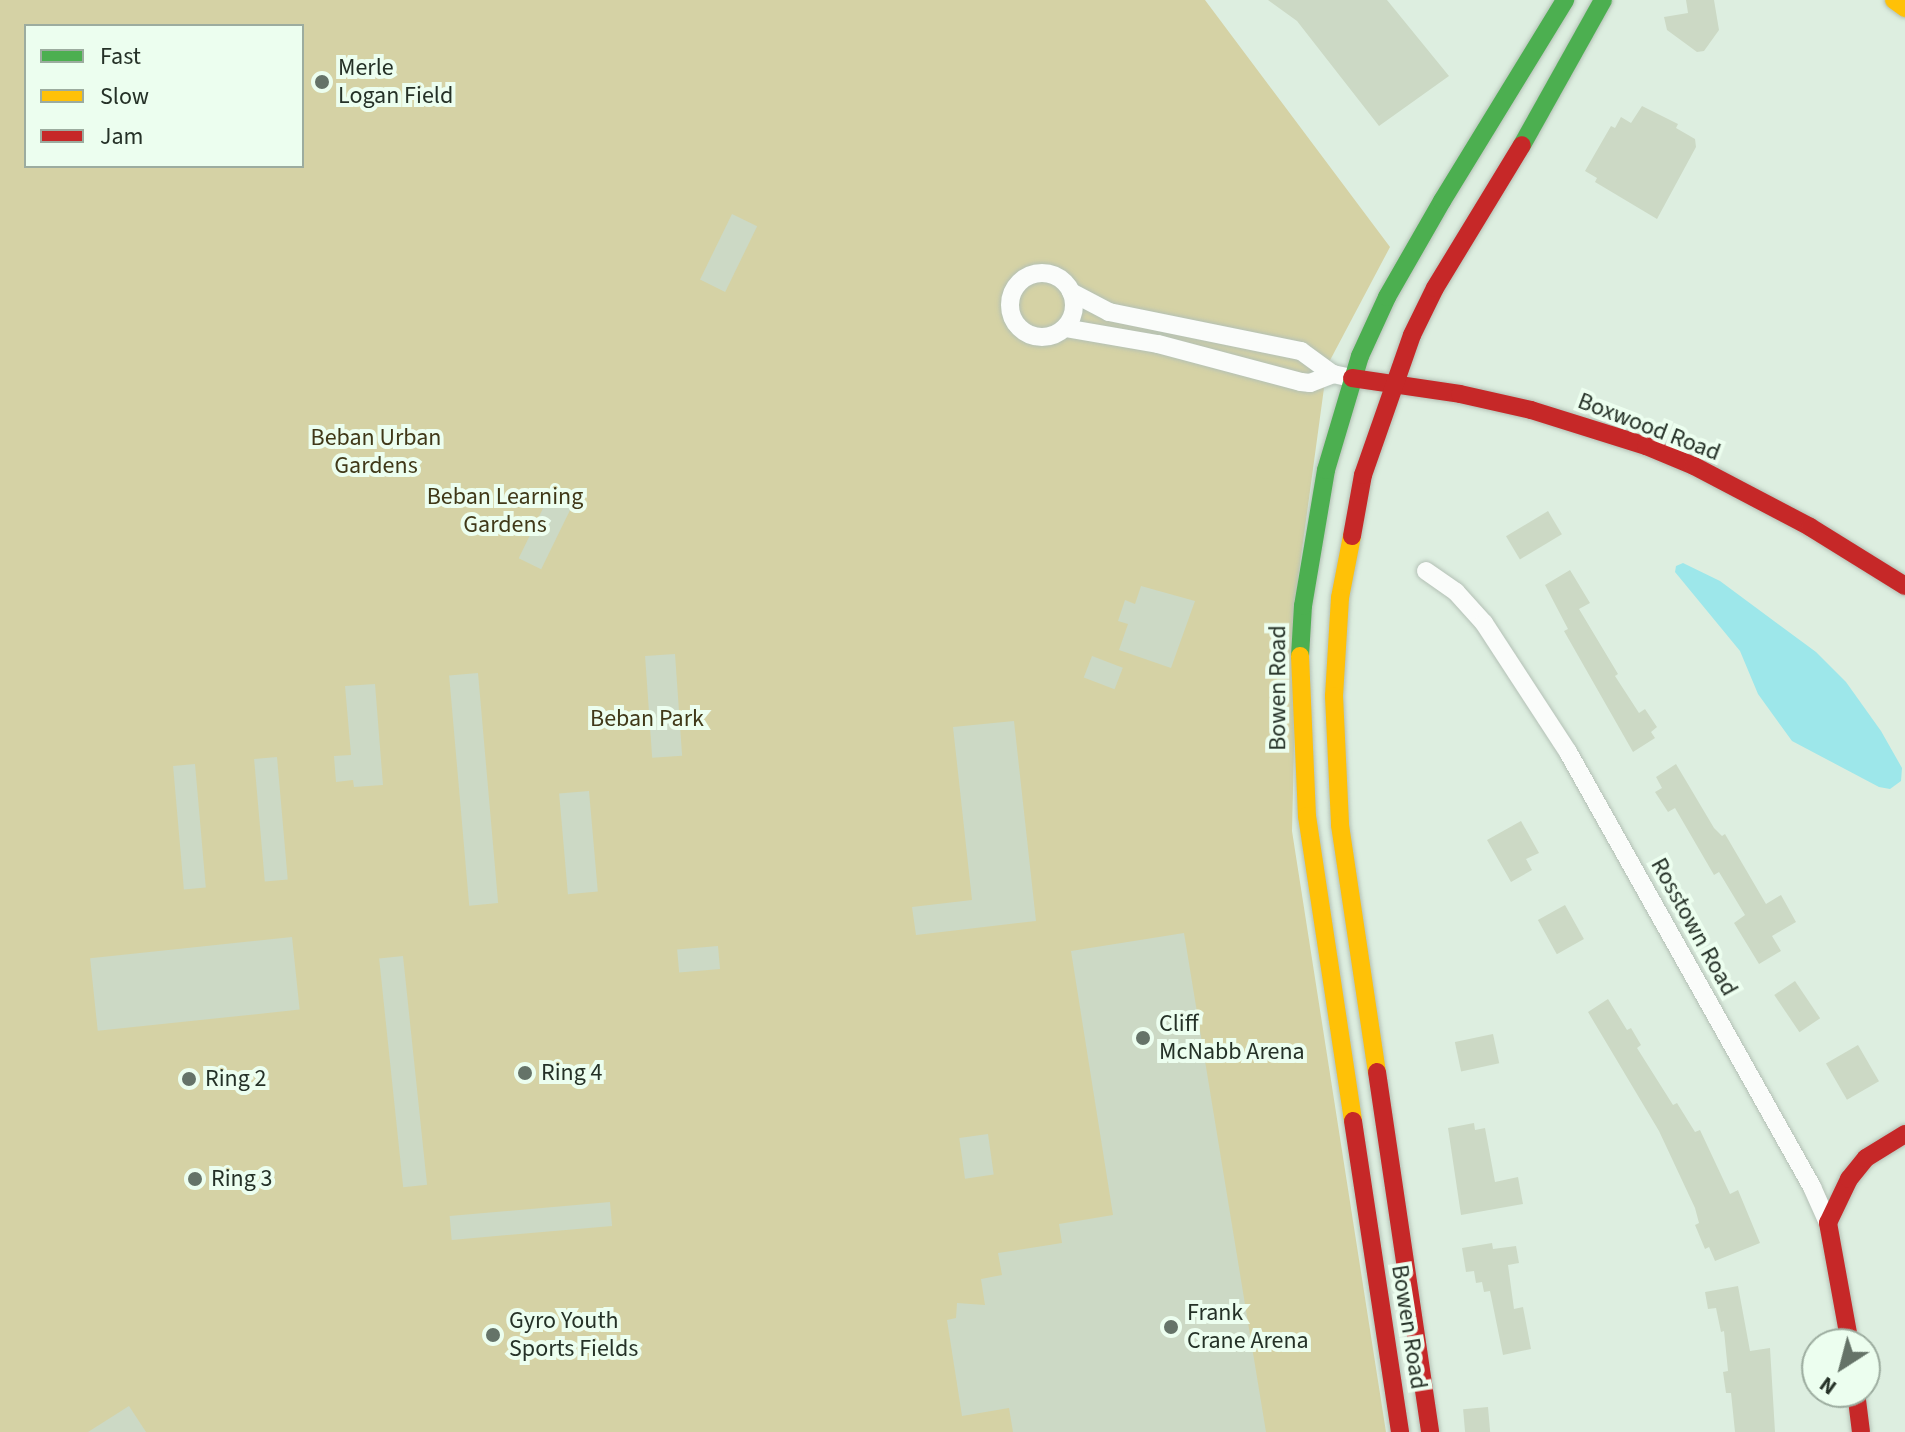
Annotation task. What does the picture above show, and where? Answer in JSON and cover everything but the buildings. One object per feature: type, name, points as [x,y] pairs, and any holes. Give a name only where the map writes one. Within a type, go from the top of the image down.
[{"type":"main road","name":"Bowen Road","points":[[1400,1432],[1310,832],[1301,748],[1299,677],[1310,549],[1326,470],[1352,378],[1387,297],[1565,0]]},
{"type":"main road","name":"Bowen Road","points":[[1430,1432],[1351,906],[1334,746],[1336,658],[1346,554],[1363,475],[1392,385],[1435,288],[1553,93],[1603,0]]},
{"type":"main road","points":[[1894,0],[1905,8]]},
{"type":"main road","name":"Boxwood Road","points":[[1352,378],[1460,394],[1531,410],[1646,446],[1694,466],[1810,527],[1905,586]]},
{"type":"main road","points":[[1828,1223],[1849,1179],[1866,1158],[1905,1134]]},
{"type":"main road","name":"Rosstown Road","points":[[1828,1223],[1847,1328]]},
{"type":"main road","points":[[1858,1408],[1861,1432]]},
{"type":"street","points":[[1333,374],[1310,383],[1301,382],[1158,344],[1065,328],[1046,337],[1026,334],[1012,319],[1010,300],[1020,281],[1040,273],[1061,279],[1071,292],[1109,312],[1301,351],[1333,374],[1352,378]]},
{"type":"street","points":[[1065,328],[1074,308],[1071,292]]},
{"type":"street","name":"Rosstown Road","points":[[1426,571],[1456,592],[1484,623],[1568,752],[1812,1187],[1828,1223]]},
{"type":"green space","name":"Beban Park","points":[[0,0],[1205,0],[1390,247],[1327,366],[1298,579],[1292,831],[1386,1432],[0,1432]]},
{"type":"water","points":[[1683,563],[1720,581],[1816,652],[1846,682],[1881,731],[1902,768],[1901,781],[1890,789],[1879,787],[1792,741],[1758,694],[1740,651],[1675,572],[1676,566]]},
{"type":"traffic: fast","points":[[1300,656],[1303,606],[1326,470],[1360,356],[1387,297],[1442,201],[1565,0]]},
{"type":"traffic: fast","points":[[1522,145],[1603,0]]},
{"type":"traffic: slow","points":[[1894,0],[1905,8]]},
{"type":"traffic: slow","points":[[1352,536],[1340,598],[1334,696],[1340,825],[1377,1072]]},
{"type":"traffic: slow","points":[[1300,656],[1307,816],[1353,1121]]},
{"type":"traffic: jam","points":[[1352,536],[1363,475],[1412,335],[1435,288],[1522,145]]},
{"type":"traffic: jam","points":[[1352,378],[1460,394],[1531,410],[1646,446],[1694,466],[1810,527],[1905,586]]},
{"type":"traffic: jam","points":[[1377,1072],[1430,1432]]},
{"type":"traffic: jam","points":[[1353,1121],[1400,1432]]},
{"type":"traffic: jam","points":[[1847,1328],[1828,1223],[1849,1179],[1866,1158],[1905,1134]]},
{"type":"traffic: jam","points":[[1858,1408],[1861,1432]]},
{"type":"place","name":"Merle Logan Field","points":[[322,82]]},
{"type":"place","name":"Cliff McNabb Arena","points":[[1143,1038]]},
{"type":"place","name":"Ring 4","points":[[525,1073]]},
{"type":"place","name":"Ring 2","points":[[189,1079]]},
{"type":"place","name":"Ring 3","points":[[195,1179]]},
{"type":"place","name":"Frank Crane Arena","points":[[1171,1327]]},
{"type":"place","name":"Gyro Youth Sports Fields","points":[[493,1335]]},
{"type":"park label","name":"Beban Urban Gardens","points":[[376,452]]},
{"type":"park label","name":"Beban Learning Gardens","points":[[505,511]]}]
